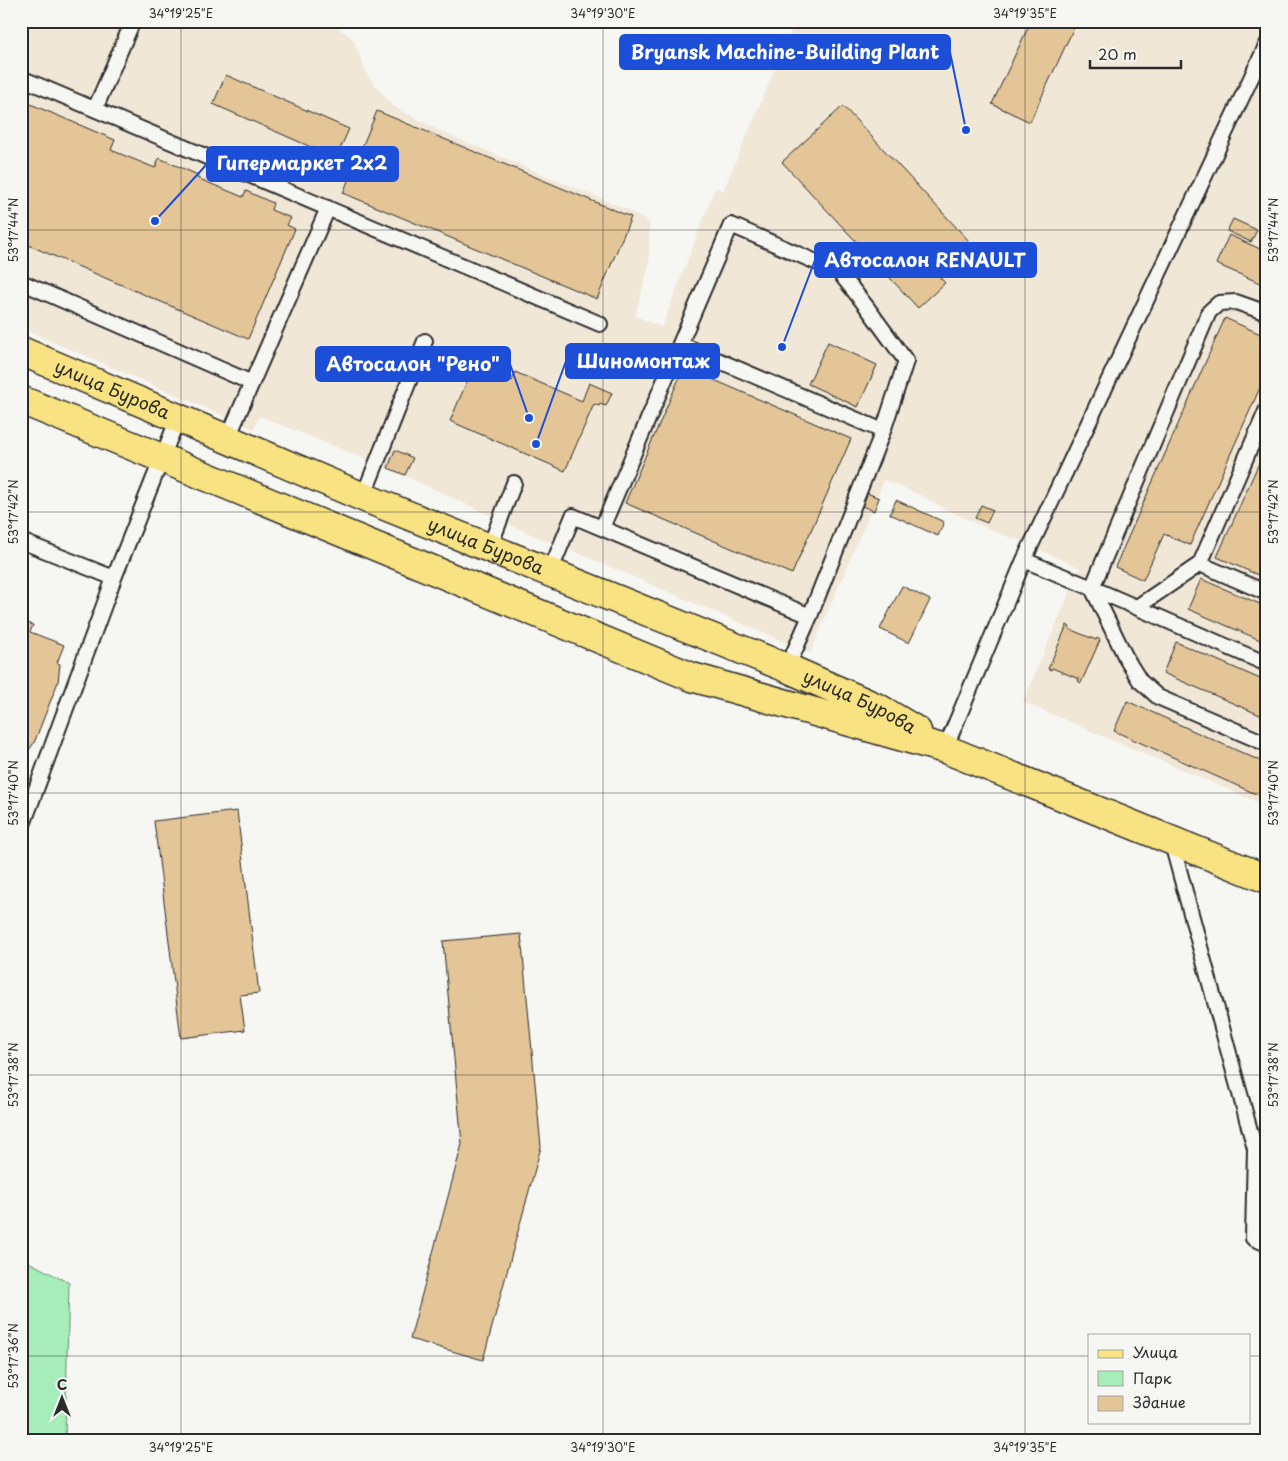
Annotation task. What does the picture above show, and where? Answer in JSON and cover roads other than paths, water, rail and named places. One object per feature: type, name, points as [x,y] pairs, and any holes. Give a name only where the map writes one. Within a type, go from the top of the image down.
[{"type":"main road","name":"улица Бурова","points":[[21,351],[364,498],[787,668],[880,709],[945,749]]},
{"type":"main road","name":"улица Бурова","points":[[21,400],[692,677],[945,749],[1267,879]]},
{"type":"lane","points":[[95,109],[132,21]]},
{"type":"lane","points":[[945,749],[1024,560],[1267,44]]},
{"type":"lane","points":[[21,78],[600,324]]},
{"type":"lane","points":[[227,440],[328,208]]},
{"type":"lane","points":[[602,528],[731,225],[839,272],[906,361],[883,430],[810,616],[787,668]]},
{"type":"lane","points":[[21,282],[252,383]]},
{"type":"lane","points":[[1267,313],[1236,302],[1219,303],[1209,312],[1092,588],[1127,660],[1140,681],[1158,697],[1267,744]]},
{"type":"lane","points":[[364,498],[424,341]]},
{"type":"lane","points":[[680,344],[883,430]]},
{"type":"lane","points":[[1137,607],[1200,564],[1267,409]]},
{"type":"lane","points":[[21,830],[114,578],[178,418]]},
{"type":"lane","points":[[489,549],[514,483]]},
{"type":"lane","points":[[550,572],[573,516],[810,616]]},
{"type":"lane","points":[[21,541],[114,578]]},
{"type":"lane","points":[[1024,560],[1267,664]]},
{"type":"lane","points":[[1200,564],[1267,593]]},
{"type":"lane","points":[[1171,840],[1261,1152],[1260,1199],[1253,1238],[1267,1244]]},
{"type":"place","name":"Bryansk Machine-Building Plant","points":[[966,130]]},
{"type":"place","name":"Гипермаркет 2х2","points":[[155,221]]},
{"type":"place","name":"Автосалон RENAULT","points":[[782,347]]},
{"type":"place","name":"Автосалон \"Рено\"","points":[[529,418]]},
{"type":"place","name":"Шиномонтаж","points":[[536,444]]}]
